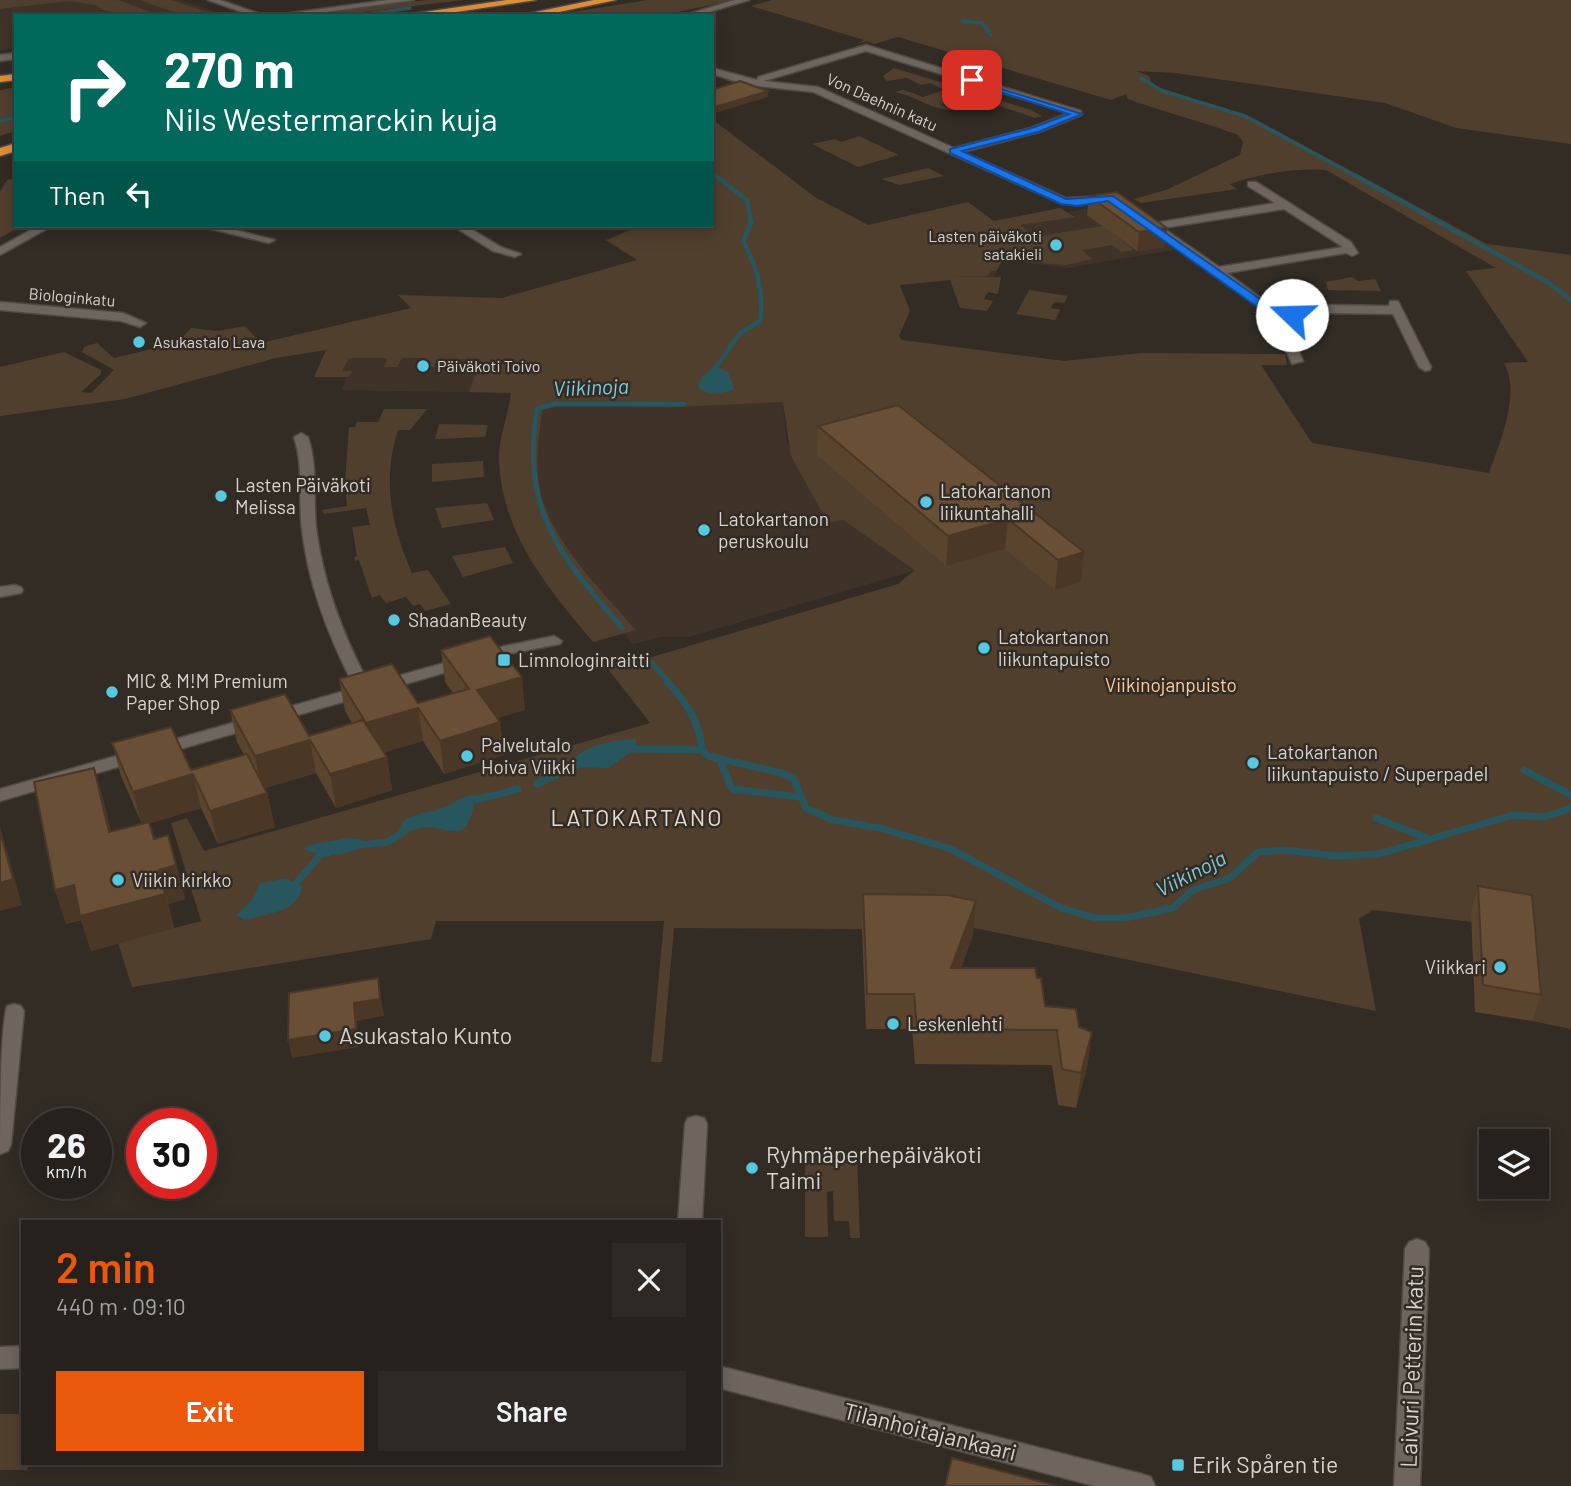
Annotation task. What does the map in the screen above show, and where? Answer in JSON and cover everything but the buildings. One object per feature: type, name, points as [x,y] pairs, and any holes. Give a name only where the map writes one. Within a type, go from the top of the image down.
[{"type":"highway","points":[[418,14],[531,0]]},
{"type":"highway","points":[[532,14],[611,0]]},
{"type":"street","points":[[212,0],[256,14]]},
{"type":"street","points":[[289,14],[410,0]]},
{"type":"street","points":[[692,14],[745,0]]},
{"type":"street","points":[[751,83],[866,48],[1078,113],[1035,130],[953,151]]},
{"type":"street","name":"Von Daehnin katu","points":[[714,72],[751,83],[815,89],[1064,201],[1077,203],[1110,198],[1154,226],[1278,317]]},
{"type":"street","points":[[1216,271],[1352,253],[1252,184]]},
{"type":"street","points":[[1154,226],[1286,205]]},
{"type":"street","points":[[0,252],[42,228]]},
{"type":"street","points":[[214,228],[270,240]]},
{"type":"street","points":[[462,228],[497,249],[515,254]]},
{"type":"street","name":"Biologinkatu","points":[[0,306],[123,317],[140,323]]},
{"type":"street","points":[[1297,361],[1278,317],[1330,309],[1395,307],[1425,366]]},
{"type":"street","points":[[301,437],[308,453],[307,505],[313,554],[337,638],[364,690]]},
{"type":"street","points":[[0,795],[511,649],[554,641]]},
{"type":"street","points":[[0,1145],[14,1011]]},
{"type":"street","points":[[690,1220],[695,1124]]},
{"type":"street","name":"Laivuri Petterin katu","points":[[1407,1486],[1417,1249]]},
{"type":"street","points":[[0,1358],[21,1357]]},
{"type":"street","name":"Tilanhoitajankaari","points":[[721,1378],[1142,1486]]},
{"type":"shaded area","points":[[0,0],[180,0],[217,12],[14,14],[14,48],[0,51]]},
{"type":"shaded area","name":"Lasten päiväkoti satakieli","points":[[1110,205],[1174,250],[1067,268],[1003,260],[993,278],[951,279],[933,248],[1020,225],[1074,216],[1068,212]]},
{"type":"shaded area","name":"Päiväkoti Toivo","points":[[483,324],[511,393],[342,390],[347,377],[314,377],[328,350]]},
{"type":"shaded area","name":"Latokartanon peruskoulu","points":[[783,402],[786,440],[843,520],[916,570],[689,637],[662,637],[633,644],[565,561],[537,501],[537,409],[543,405],[554,404],[680,407]]},
{"type":"green space","points":[[0,0],[118,0],[156,14],[124,14],[102,10],[96,5],[69,1],[0,9]]},
{"type":"green space","points":[[140,0],[171,0],[208,12],[178,14]]},
{"type":"green space","points":[[427,0],[464,0],[346,14],[304,14]]},
{"type":"green space","points":[[648,0],[733,0],[669,14],[558,14]]},
{"type":"green space","name":"Viikinojanpuisto","points":[[772,0],[1571,0],[1571,144],[1456,128],[1385,103],[1175,73],[1136,71],[1149,76],[1152,85],[1251,117],[1487,244],[1571,255],[1571,1029],[1532,1021],[1524,921],[1471,922],[1373,910],[1359,919],[1376,1011],[955,924],[862,929],[674,928],[662,1062],[651,1062],[664,921],[436,921],[431,939],[132,987],[118,943],[201,921],[171,823],[187,818],[204,851],[650,723],[605,665],[652,657],[898,584],[915,570],[843,520],[828,523],[791,456],[783,402],[680,407],[543,405],[538,479],[543,502],[571,554],[636,630],[593,642],[531,560],[509,514],[502,489],[499,453],[511,393],[469,392],[481,359],[438,359],[434,367],[419,367],[422,358],[402,358],[397,367],[384,367],[387,358],[349,358],[342,371],[352,371],[348,377],[314,377],[326,350],[276,358],[125,399],[0,416],[0,367],[64,352],[101,370],[101,374],[81,392],[91,393],[114,370],[82,352],[84,347],[97,343],[114,358],[177,343],[191,328],[218,331],[245,326],[261,343],[411,308],[398,295],[502,298],[637,260],[606,240],[635,228],[714,228],[714,121],[815,197],[868,225],[968,202],[994,221],[1060,208],[1075,217],[1020,225],[1035,237],[1103,226],[1134,250],[1121,252],[1112,245],[1082,250],[1092,259],[1066,265],[1003,260],[996,271],[991,271],[988,276],[950,277],[1001,277],[998,294],[988,292],[984,299],[993,301],[987,311],[960,308],[950,280],[900,285],[910,311],[899,336],[902,340],[1064,361],[1141,353],[1285,354],[1287,365],[1261,365],[1312,443],[1489,473],[1510,403],[1509,375],[1504,363],[1528,362],[1466,271],[1496,268],[1326,170],[1265,175],[1230,184],[1237,189],[1141,203],[1134,199],[1166,190],[1240,155],[1243,142],[1238,135],[1128,99],[1126,94],[1111,100],[898,37],[874,44],[867,41],[857,44],[864,40],[751,6]]},
{"type":"green space","points":[[894,68],[1031,110],[1042,116],[1035,118],[994,104],[985,106],[968,99],[940,104],[951,110],[937,108],[894,92],[904,90],[923,97],[944,90],[930,83],[921,85],[907,78],[887,81],[883,76]]},
{"type":"green space","points":[[14,87],[14,132],[0,136],[0,90]]},
{"type":"green space","points":[[859,136],[899,155],[858,167],[812,144],[835,139],[841,142]]},
{"type":"green space","points":[[928,168],[944,176],[899,185],[881,179]]},
{"type":"green space","points":[[14,178],[14,228],[18,228],[0,238],[0,192],[7,180]]},
{"type":"green space","points":[[1352,277],[1358,281],[1375,279],[1381,291],[1328,290],[1326,282]]},
{"type":"green space","points":[[1029,290],[1068,296],[1064,303],[1054,302],[1051,308],[1060,310],[1055,320],[1016,314]]},
{"type":"green space","points":[[384,409],[427,409],[410,430],[398,430],[390,467],[391,503],[399,538],[412,573],[428,570],[451,604],[425,611],[420,604],[413,606],[406,597],[386,603],[380,595],[372,598],[359,560],[355,561],[354,557],[357,556],[352,527],[370,525],[366,508],[324,514],[322,510],[347,506],[345,483],[349,427],[355,427],[357,422],[378,422]]},
{"type":"green space","points":[[439,424],[488,425],[485,437],[435,439]]},
{"type":"green space","points":[[483,461],[484,477],[432,482],[432,464]]},
{"type":"green space","points":[[487,503],[494,520],[442,528],[435,508]]},
{"type":"green space","points":[[505,547],[513,563],[463,577],[452,556]]},
{"type":"green space","points":[[805,1156],[857,1156],[860,1238],[850,1238],[849,1221],[834,1221],[833,1191],[827,1192],[828,1237],[805,1237]]},
{"type":"green space","points":[[0,1414],[21,1414],[21,1465],[28,1465],[27,1470],[0,1470]]},
{"type":"water","points":[[715,366],[728,372],[734,389],[715,394],[698,387],[701,378]]},
{"type":"water","points":[[636,739],[636,748],[608,768],[570,767],[574,759],[589,748],[608,742]]},
{"type":"water","points":[[475,795],[478,801],[462,830],[427,827],[398,833],[405,820],[417,814]]},
{"type":"water","points":[[348,838],[361,839],[366,844],[353,851],[336,854],[319,854],[304,849],[309,845]]},
{"type":"water","points":[[285,878],[302,886],[300,895],[288,907],[245,920],[236,915],[251,901],[260,884]]},
{"type":"waterway","points":[[366,14],[410,8]]},
{"type":"waterway","points":[[315,14],[338,11]]},
{"type":"waterway","points":[[962,21],[982,23],[991,35]]},
{"type":"waterway","points":[[1141,78],[1162,91],[1245,116],[1359,178]]},
{"type":"waterway","points":[[0,121],[14,118]]},
{"type":"waterway","name":"Viikinoja","points":[[714,175],[718,178]]},
{"type":"waterway","name":"Viikinoja","points":[[712,373],[739,334],[760,321],[761,310],[758,280],[743,241],[751,223],[747,200],[716,176]]},
{"type":"waterway","points":[[1356,176],[1549,283],[1571,300]]},
{"type":"waterway","name":"Viikinoja","points":[[622,628],[563,553],[540,504],[533,445],[537,409],[554,404],[684,404]]},
{"type":"waterway","name":"Viikinoja","points":[[646,657],[669,682]]},
{"type":"waterway","name":"Viikinoja","points":[[667,681],[691,713],[702,750]]},
{"type":"waterway","points":[[631,749],[702,750]]},
{"type":"waterway","name":"Viikinoja","points":[[702,750],[708,756],[782,773],[794,779],[806,808],[833,820],[880,828],[951,849],[1061,908],[1095,918],[1125,918],[1173,908],[1193,890],[1230,878],[1258,852],[1285,850],[1336,856],[1379,854],[1513,815],[1543,817],[1571,808]]},
{"type":"waterway","name":"Viikinoja","points":[[720,760],[732,789],[799,797]]},
{"type":"waterway","points":[[537,784],[577,765]]},
{"type":"waterway","points":[[1524,770],[1571,795]]},
{"type":"waterway","points":[[471,801],[518,789]]},
{"type":"waterway","points":[[1376,818],[1429,839]]},
{"type":"waterway","points":[[359,845],[388,842],[406,830]]},
{"type":"waterway","points":[[297,882],[321,854],[328,853]]},
{"type":"place","name":"Lasten päiväkoti satakieli","points":[[1056,245]]},
{"type":"place","name":"Asukastalo Lava","points":[[139,342]]},
{"type":"place","name":"Päiväkoti Toivo","points":[[423,366]]},
{"type":"place","name":"Lasten Päiväkoti Melissa","points":[[221,496]]},
{"type":"place","name":"Latokartanon liikuntahalli","points":[[926,502]]},
{"type":"place","name":"Latokartanon peruskoulu","points":[[704,530]]},
{"type":"place","name":"ShadanBeauty","points":[[394,620]]},
{"type":"place","name":"Latokartanon liikuntapuisto","points":[[984,648]]},
{"type":"place","name":"Limnologinraitti","points":[[504,660]]},
{"type":"place","name":"MIC & M!M Premium Paper Shop","points":[[112,692]]},
{"type":"place","name":"Palvelutalo Hoiva Viikki","points":[[467,756]]},
{"type":"place","name":"Latokartanon liikuntapuisto / Superpadel","points":[[1253,763]]},
{"type":"place","name":"Viikin kirkko","points":[[118,880]]},
{"type":"place","name":"Viikkari","points":[[1500,967]]},
{"type":"place","name":"Leskenlehti","points":[[893,1024]]},
{"type":"place","name":"Asukastalo Kunto","points":[[325,1036]]},
{"type":"place","name":"Ryhmäperhepäiväkoti Taimi","points":[[752,1168]]},
{"type":"place","name":"Erik Spåren tie","points":[[1178,1465]]},
{"type":"district","name":"LATOKARTANO","points":[[637,818]]},
{"type":"route","points":[[972,80],[1078,114],[1035,130],[953,151],[1064,201],[1077,203],[1110,198],[1154,226],[1275,312],[1278,317],[1292,315]]}]
